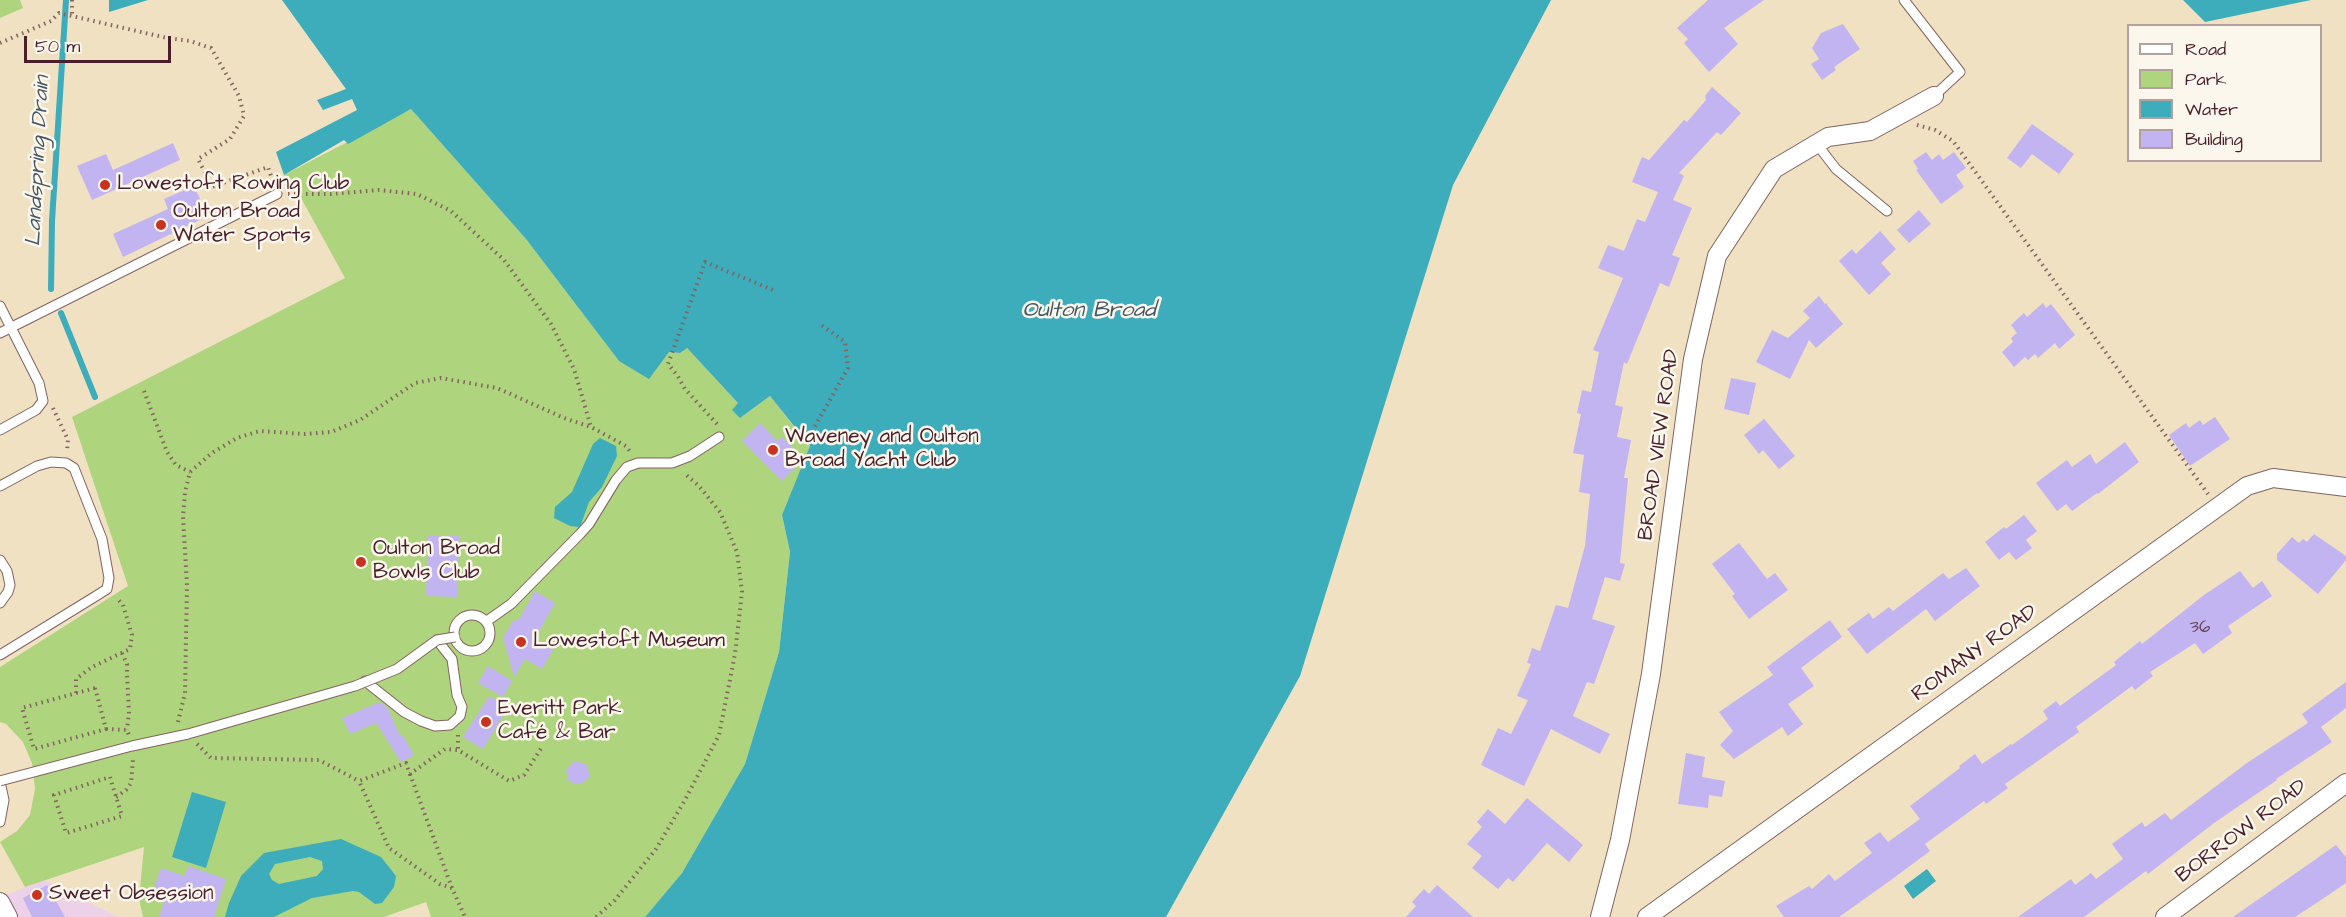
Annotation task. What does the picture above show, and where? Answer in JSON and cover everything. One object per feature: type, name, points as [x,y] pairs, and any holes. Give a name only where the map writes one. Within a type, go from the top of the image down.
[{"type":"street","name":"BROAD VIEW ROAD","points":[[1600,917],[1620,840],[1651,674],[1693,359],[1717,256],[1774,169],[1828,137],[1870,131],[1934,96]]},
{"type":"street","name":"ROMANY ROAD","points":[[1647,917],[2247,486],[2273,478],[2346,488]]},
{"type":"street","name":"BORROW ROAD","points":[[2165,917],[2346,783]]},
{"type":"street","points":[[0,902],[8,917]]},
{"type":"lane","points":[[1904,0],[1960,72],[1934,96]]},
{"type":"lane","points":[[1816,143],[1836,168],[1887,212]]},
{"type":"lane","points":[[0,333],[277,194]]},
{"type":"lane","points":[[0,306],[39,383],[43,401],[36,410],[0,430]]},
{"type":"lane","points":[[486,621],[511,604],[580,534],[627,467],[638,463],[672,463],[690,456],[722,435]]},
{"type":"lane","points":[[0,486],[37,466],[51,462],[66,463],[74,468],[99,531],[108,566],[107,589],[0,655]]},
{"type":"lane","points":[[0,560],[7,571],[10,585],[0,603]]},
{"type":"lane","points":[[476,615],[486,621],[490,638],[487,644],[472,651],[461,647],[455,637],[456,625],[464,616],[476,615]]},
{"type":"lane","points":[[0,822],[4,800],[0,782],[132,746],[188,734],[355,686],[397,669],[437,640],[455,637]]},
{"type":"lane","points":[[365,681],[404,712],[421,721],[435,726],[450,725],[460,716],[462,707],[457,695],[452,659],[437,640]]},
{"type":"path","points":[[72,0],[72,16]]},
{"type":"path","points":[[0,43],[51,21],[59,13],[167,38],[190,41],[212,48],[239,96],[244,116],[230,139],[198,159],[212,187],[268,167],[277,194],[331,194],[379,190],[417,194],[451,212],[504,260],[551,324],[574,369],[591,426]]},
{"type":"path","points":[[1893,118],[1935,130],[1953,141],[2217,507]]},
{"type":"path","points":[[722,435],[668,364],[672,352],[705,262],[773,290]]},
{"type":"path","points":[[807,442],[848,368],[845,342],[820,324]]},
{"type":"path","points":[[174,737],[185,693],[187,585],[183,517],[185,492],[190,472],[212,453],[237,438],[260,431],[304,434],[331,432],[360,420],[415,383],[441,378],[497,388],[564,418],[591,426],[626,446]]},
{"type":"path","points":[[144,391],[167,452],[176,465],[190,472]]},
{"type":"path","points":[[43,401],[53,407],[68,440],[66,463]]},
{"type":"path","points":[[596,917],[615,900],[656,849],[685,800],[719,735],[735,654],[742,592],[737,552],[720,512],[699,486],[672,463]]},
{"type":"path","points":[[76,693],[76,679],[92,667],[130,649],[132,635],[123,605],[107,589]]},
{"type":"path","points":[[122,653],[128,674],[127,730]]},
{"type":"path","points":[[95,688],[106,729],[34,749],[22,708],[76,693],[95,688]]},
{"type":"path","points":[[188,734],[212,758],[320,760],[359,781],[389,848],[440,884],[452,888]]},
{"type":"path","points":[[410,774],[445,749],[459,750],[509,781],[524,775],[542,747]]},
{"type":"path","points":[[359,781],[406,764],[465,917]]},
{"type":"path","points":[[116,796],[126,790],[131,783],[132,773]]},
{"type":"path","points":[[110,777],[116,796],[122,816],[66,833],[54,795],[110,777]]},
{"type":"shaded area","points":[[45,880],[118,917],[0,917],[0,897]]},
{"type":"green space","points":[[0,0],[20,0],[23,8],[0,18]]},
{"type":"green space","points":[[411,109],[526,239],[619,361],[669,352],[680,353],[686,347],[738,403],[740,418],[770,396],[810,447],[782,515],[790,552],[779,652],[745,764],[682,873],[645,917],[431,917],[426,902],[384,917],[143,917],[139,899],[144,847],[25,887],[0,842],[17,831],[30,815],[35,789],[32,763],[23,742],[6,724],[0,722],[0,667],[128,586],[72,417],[345,278],[301,198],[284,175]]},
{"type":"water","points":[[109,0],[148,0],[109,12]]},
{"type":"water","name":"Oulton Broad","points":[[282,0],[1551,0],[1453,185],[1300,676],[1166,917],[645,917],[682,873],[745,764],[779,652],[790,552],[782,515],[810,446],[770,396],[740,418],[732,410],[738,403],[687,348],[680,353],[669,352],[649,379],[619,361],[526,239],[411,109],[348,144],[344,140],[284,175],[276,152],[357,110],[352,99],[323,110],[317,100],[346,89]]},
{"type":"water","points":[[2183,0],[2311,0],[2205,22]]},
{"type":"water","points":[[600,438],[616,446],[617,456],[602,487],[589,502],[580,527],[570,526],[554,518],[555,507],[572,492],[593,444]]},
{"type":"water","points":[[192,792],[226,802],[206,868],[172,857]]},
{"type":"water","points":[[341,839],[381,857],[396,876],[394,887],[382,903],[375,904],[359,892],[353,891],[312,898],[274,917],[225,917],[241,876],[264,853]],"holes":[[[310,857],[322,861],[323,869],[317,876],[279,884],[272,880],[269,874],[275,864]]]},
{"type":"water","points":[[1927,869],[1936,881],[1913,899],[1904,886]]},
{"type":"building","points":[[1708,0],[1764,0],[1724,28],[1738,44],[1709,72],[1684,43],[1688,39],[1677,28]]},
{"type":"building","points":[[1843,24],[1860,49],[1834,67],[1836,70],[1822,80],[1811,64],[1819,59],[1812,48],[1821,33]]},
{"type":"building","points":[[1712,87],[1741,113],[1721,135],[1717,132],[1679,173],[1684,176],[1673,200],[1692,208],[1672,255],[1680,258],[1669,287],[1660,283],[1627,364],[1624,362],[1615,405],[1623,407],[1617,437],[1631,440],[1624,478],[1628,478],[1620,563],[1625,564],[1620,581],[1605,577],[1592,619],[1615,626],[1594,684],[1587,682],[1573,716],[1610,734],[1600,754],[1551,729],[1524,786],[1481,765],[1498,728],[1511,734],[1528,700],[1517,696],[1531,664],[1527,663],[1532,648],[1540,651],[1556,605],[1568,608],[1585,546],[1590,494],[1579,492],[1584,455],[1573,453],[1581,414],[1577,413],[1582,390],[1591,392],[1599,352],[1593,350],[1623,278],[1598,268],[1608,245],[1624,251],[1637,219],[1645,222],[1658,192],[1632,182],[1642,157],[1649,160],[1684,120],[1687,122],[1706,100],[1705,96]]},
{"type":"building","points":[[2032,124],[2074,154],[2059,174],[2032,154],[2021,168],[2007,158]]},
{"type":"building","name":"Lowestoft Rowing Club","points":[[173,143],[180,160],[92,200],[77,166],[106,154],[113,170]]},
{"type":"building","points":[[1926,152],[1932,160],[1939,154],[1943,160],[1954,152],[1966,168],[1956,175],[1964,187],[1941,204],[1916,170],[1918,169],[1913,161]]},
{"type":"building","name":"Oulton Broad Water Sports","points":[[194,186],[208,216],[123,257],[113,234],[168,209],[164,199]]},
{"type":"building","points":[[1919,210],[1931,224],[1909,243],[1897,230]]},
{"type":"building","points":[[1880,231],[1896,249],[1881,263],[1891,274],[1869,295],[1839,261],[1852,249],[1856,254]]},
{"type":"building","points":[[1819,296],[1825,304],[1828,303],[1827,305],[1843,324],[1816,348],[1809,340],[1790,379],[1756,362],[1772,330],[1788,338],[1810,318],[1803,311]]},
{"type":"building","points":[[2043,303],[2046,308],[2051,304],[2075,335],[2059,349],[2055,343],[2038,358],[2035,354],[2028,360],[2025,357],[2014,367],[2002,352],[2013,342],[2011,338],[2017,333],[2011,325],[2024,313],[2027,317]]},
{"type":"building","points":[[1731,378],[1756,383],[1749,415],[1724,409]]},
{"type":"building","points":[[2215,417],[2230,439],[2190,466],[2169,435],[2186,423],[2189,428],[2200,420],[2203,425]]},
{"type":"building","points":[[1764,419],[1795,456],[1779,469],[1763,450],[1759,454],[1744,435]]},
{"type":"building","name":"Waveney and Oulton Broad Yacht Club","points":[[760,423],[777,441],[782,437],[804,459],[782,481],[742,441]]},
{"type":"building","points":[[2125,442],[2139,462],[2072,511],[2066,504],[2057,511],[2036,483],[2067,460],[2072,467],[2090,454],[2096,464]]},
{"type":"building","points":[[2024,515],[2037,531],[2026,540],[2032,548],[2016,560],[2009,552],[1999,560],[1985,542]]},
{"type":"building","points":[[2314,534],[2346,556],[2346,560],[2318,594],[2277,560],[2277,554],[2292,537],[2299,543],[2303,539],[2307,542]]},
{"type":"building","points":[[428,535],[459,536],[457,597],[426,596]]},
{"type":"building","points":[[1739,543],[1767,579],[1775,573],[1788,590],[1749,619],[1732,596],[1735,594],[1712,564]]},
{"type":"building","points":[[1966,568],[1980,586],[1935,621],[1926,609],[1867,654],[1847,629],[1869,613],[1873,619],[1889,607],[1893,611],[1943,573],[1949,579]]},
{"type":"building","points":[[2240,571],[2253,588],[2262,581],[2272,596],[2228,626],[2232,633],[2203,654],[2195,643],[2150,672],[2153,676],[2135,690],[2132,686],[2076,727],[2079,732],[2005,784],[2008,788],[1986,804],[1984,801],[1925,844],[1930,851],[1839,917],[1784,917],[1776,906],[1809,886],[1812,889],[1829,874],[1835,881],[1872,853],[1864,843],[1880,832],[1888,842],[1920,819],[1910,806],[1960,768],[1959,766],[1975,754],[1982,764],[2012,745],[2048,719],[2043,711],[2056,701],[2060,706],[2116,665],[2114,662],[2140,641],[2142,644],[2204,595]]},
{"type":"building","name":"Lowestoft Museum","points":[[535,591],[555,603],[534,640],[553,650],[542,669],[525,659],[514,677],[503,637],[513,621],[519,619]]},
{"type":"building","points":[[1830,620],[1842,637],[1801,668],[1814,686],[1788,704],[1803,724],[1788,736],[1782,727],[1734,759],[1720,745],[1733,731],[1719,712],[1773,675],[1767,667]]},
{"type":"building","points":[[488,666],[512,681],[503,697],[478,683]]},
{"type":"building","points":[[2346,682],[2346,708],[2321,727],[2332,742],[2214,823],[2148,874],[2146,871],[2084,917],[2018,917],[2071,879],[2075,885],[2091,873],[2096,879],[2123,859],[2112,844],[2142,822],[2145,827],[2165,813],[2171,820],[2247,763],[2308,723],[2302,714]]},
{"type":"building","name":"Everitt Park Café & Bar","points":[[489,696],[505,706],[505,712],[483,749],[463,737]]},
{"type":"building","points":[[380,702],[387,707],[400,736],[402,734],[414,755],[401,762],[376,723],[350,734],[342,718]]},
{"type":"building","points":[[1686,753],[1705,757],[1702,777],[1725,781],[1722,797],[1709,795],[1708,808],[1678,804]]},
{"type":"building","points":[[574,761],[586,764],[590,776],[581,784],[569,782],[566,770]]},
{"type":"building","points":[[1527,798],[1583,845],[1569,862],[1547,843],[1513,882],[1508,878],[1498,889],[1472,868],[1482,856],[1467,844],[1482,827],[1477,822],[1488,809],[1505,824]]},
{"type":"building","points":[[2336,845],[2346,857],[2346,883],[2295,917],[2233,917]]},
{"type":"building","points":[[188,866],[226,879],[214,917],[159,917],[165,898],[152,894],[161,868],[185,876]]},
{"type":"building","points":[[47,885],[65,917],[32,917],[23,898]]},
{"type":"building","points":[[1437,885],[1473,917],[1406,917],[1416,906],[1412,902],[1424,889],[1429,894]]},
{"type":"waterway","name":"Landspring Drain","points":[[51,289],[52,221],[66,0]]},
{"type":"waterway","name":"Landspring Drain","points":[[61,313],[95,397]]},
{"type":"place","name":"Lowestoft Rowing Club","points":[[105,185]]},
{"type":"place","name":"Oulton Broad Water Sports","points":[[161,225]]},
{"type":"place","name":"Waveney and Oulton Broad Yacht Club","points":[[773,450]]},
{"type":"place","name":"Oulton Broad Bowls Club","points":[[361,562]]},
{"type":"place","name":"Lowestoft Museum","points":[[521,642]]},
{"type":"place","name":"Everitt Park Café & Bar","points":[[486,722]]},
{"type":"place","name":"Sweet Obsession","points":[[37,895]]}]
